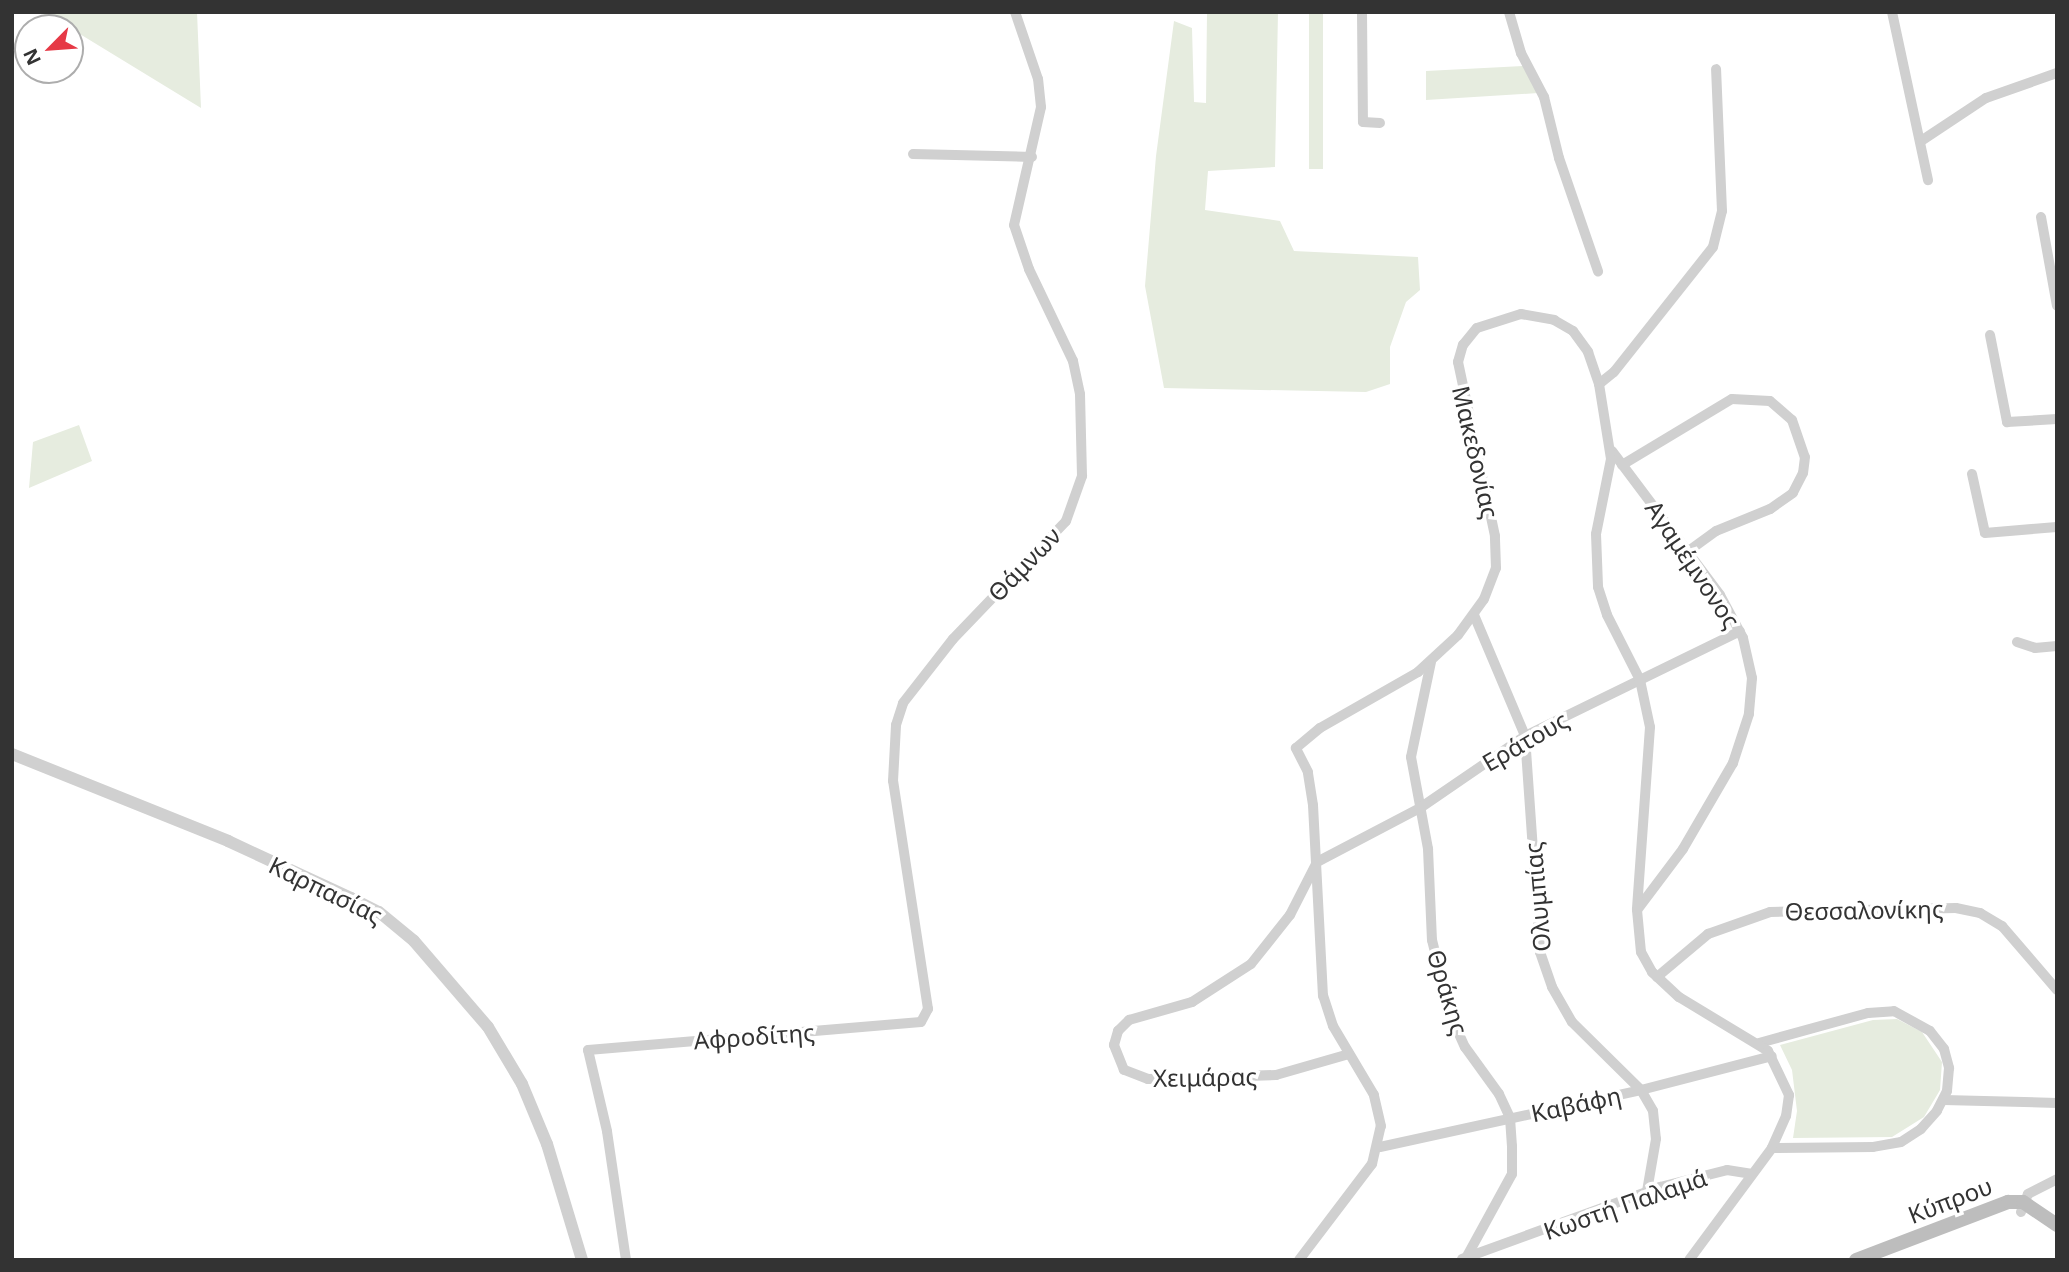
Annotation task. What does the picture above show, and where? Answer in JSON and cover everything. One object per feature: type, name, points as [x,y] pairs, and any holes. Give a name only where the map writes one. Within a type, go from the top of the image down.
[{"type":"main road","name":"Κύπρου","points":[[1856,1260],[2001,1204],[2022,1207],[2057,1225]]},
{"type":"main road","name":"Κύπρου","points":[[2022,1207],[2057,1236]]},
{"type":"main road","name":"Κύπρου","points":[[1884,1260],[2022,1207]]},
{"type":"street","name":"Θάμνων","points":[[921,1022],[928,1009],[893,781],[896,726],[903,703],[953,639],[1066,521],[1082,476],[1080,394],[1073,360],[1029,269],[1014,225],[1017,199],[1032,158],[1041,96],[1015,12]]},
{"type":"street","points":[[1362,12],[1363,122],[1380,122]]},
{"type":"street","points":[[1509,12],[1521,53],[1544,97],[1559,158],[1598,271]]},
{"type":"street","points":[[1892,12],[1928,180]]},
{"type":"street","points":[[1599,384],[1614,372],[1713,247],[1722,211],[1716,69]]},
{"type":"street","points":[[1921,141],[1986,98],[2057,73]]},
{"type":"street","points":[[913,154],[1032,158]]},
{"type":"street","points":[[2041,216],[2057,306]]},
{"type":"street","name":"Μακεδονίας","points":[[1380,1147],[1378,1104],[1333,1026],[1323,996],[1317,862],[1310,786],[1296,748],[1431,661],[1474,615],[1491,583],[1496,549],[1458,376],[1463,345],[1477,328],[1499,317],[1544,317],[1576,334],[1599,384],[1610,448],[1610,472],[1595,546],[1598,587],[1640,680],[1651,743],[1637,910],[1641,952],[1657,977],[1686,1003],[1759,1043],[1772,1056],[1785,1081],[1789,1102],[1772,1148],[1689,1260]]},
{"type":"street","points":[[1990,335],[2007,422],[2057,419]]},
{"type":"street","points":[[1622,465],[1732,399],[1770,401],[1793,421],[1805,457],[1804,473],[1793,493],[1770,509],[1716,531],[1686,552]]},
{"type":"street","name":"Αγαμέμνονος","points":[[1610,448],[1720,595],[1740,631],[1752,684],[1742,743],[1693,832],[1637,910]]},
{"type":"street","points":[[1972,474],[1985,533],[2057,527]]},
{"type":"street","name":"Ολυμπίας","points":[[1474,615],[1525,736],[1535,930],[1546,970],[1572,1022],[1641,1090],[1657,1127],[1647,1191]]},
{"type":"street","name":"Εράτους","points":[[1317,862],[1420,808],[1525,736],[1740,631]]},
{"type":"street","points":[[2017,642],[2035,648],[2057,646]]},
{"type":"street","name":"Θράκης","points":[[1431,661],[1411,745],[1439,979],[1465,1047],[1510,1118]]},
{"type":"street","name":"Καρπασίας","points":[[12,754],[229,841],[379,912],[414,941],[488,1027],[522,1084],[547,1144],[582,1260]]},
{"type":"street","name":"Χειμάρας","points":[[1317,862],[1290,915],[1251,964],[1198,999],[1129,1020],[1118,1031],[1115,1050],[1124,1070],[1148,1079],[1276,1075],[1349,1054]]},
{"type":"street","name":"Θεσσαλονίκης","points":[[1657,977],[1709,934],[1757,915],[1790,909],[1844,913],[1956,908],[1980,913],[2002,926],[2057,990]]},
{"type":"street","points":[[1759,1043],[1868,1013],[1901,1012],[1925,1026],[1944,1049],[1949,1074],[1944,1100],[1921,1129],[1895,1144],[1772,1148]]},
{"type":"street","name":"Αφροδίτης","points":[[626,1260],[607,1130],[588,1050],[921,1022]]},
{"type":"street","name":"Καβάφη","points":[[1380,1147],[1641,1090],[1772,1056]]},
{"type":"street","points":[[1944,1100],[2057,1103]]},
{"type":"street","points":[[1464,1259],[1512,1174],[1510,1118]]},
{"type":"street","points":[[1299,1260],[1372,1164],[1380,1147]]},
{"type":"street","name":"Κωστή Παλαμά","points":[[1464,1259],[1647,1191],[1727,1170],[1751,1174]]},
{"type":"street","points":[[2022,1207],[2032,1191],[2057,1179]]},
{"type":"shaded area","points":[[39,12],[197,12],[201,108],[84,37],[84,14]]},
{"type":"shaded area","points":[[1207,12],[1278,12],[1275,167],[1208,171],[1205,210],[1280,221],[1294,251],[1418,257],[1420,290],[1406,302],[1390,347],[1390,384],[1366,392],[1164,388],[1145,286],[1156,156],[1174,21],[1192,28],[1194,102],[1206,103]]},
{"type":"shaded area","points":[[1309,12],[1323,12],[1323,169],[1309,169]]},
{"type":"shaded area","points":[[1523,66],[1538,93],[1426,100],[1426,71]]},
{"type":"shaded area","points":[[79,425],[92,461],[29,488],[33,442]]},
{"type":"shaded area","points":[[1897,1019],[1922,1032],[1942,1062],[1940,1090],[1924,1117],[1892,1137],[1793,1138],[1797,1111],[1792,1070],[1780,1045],[1873,1020]]}]
